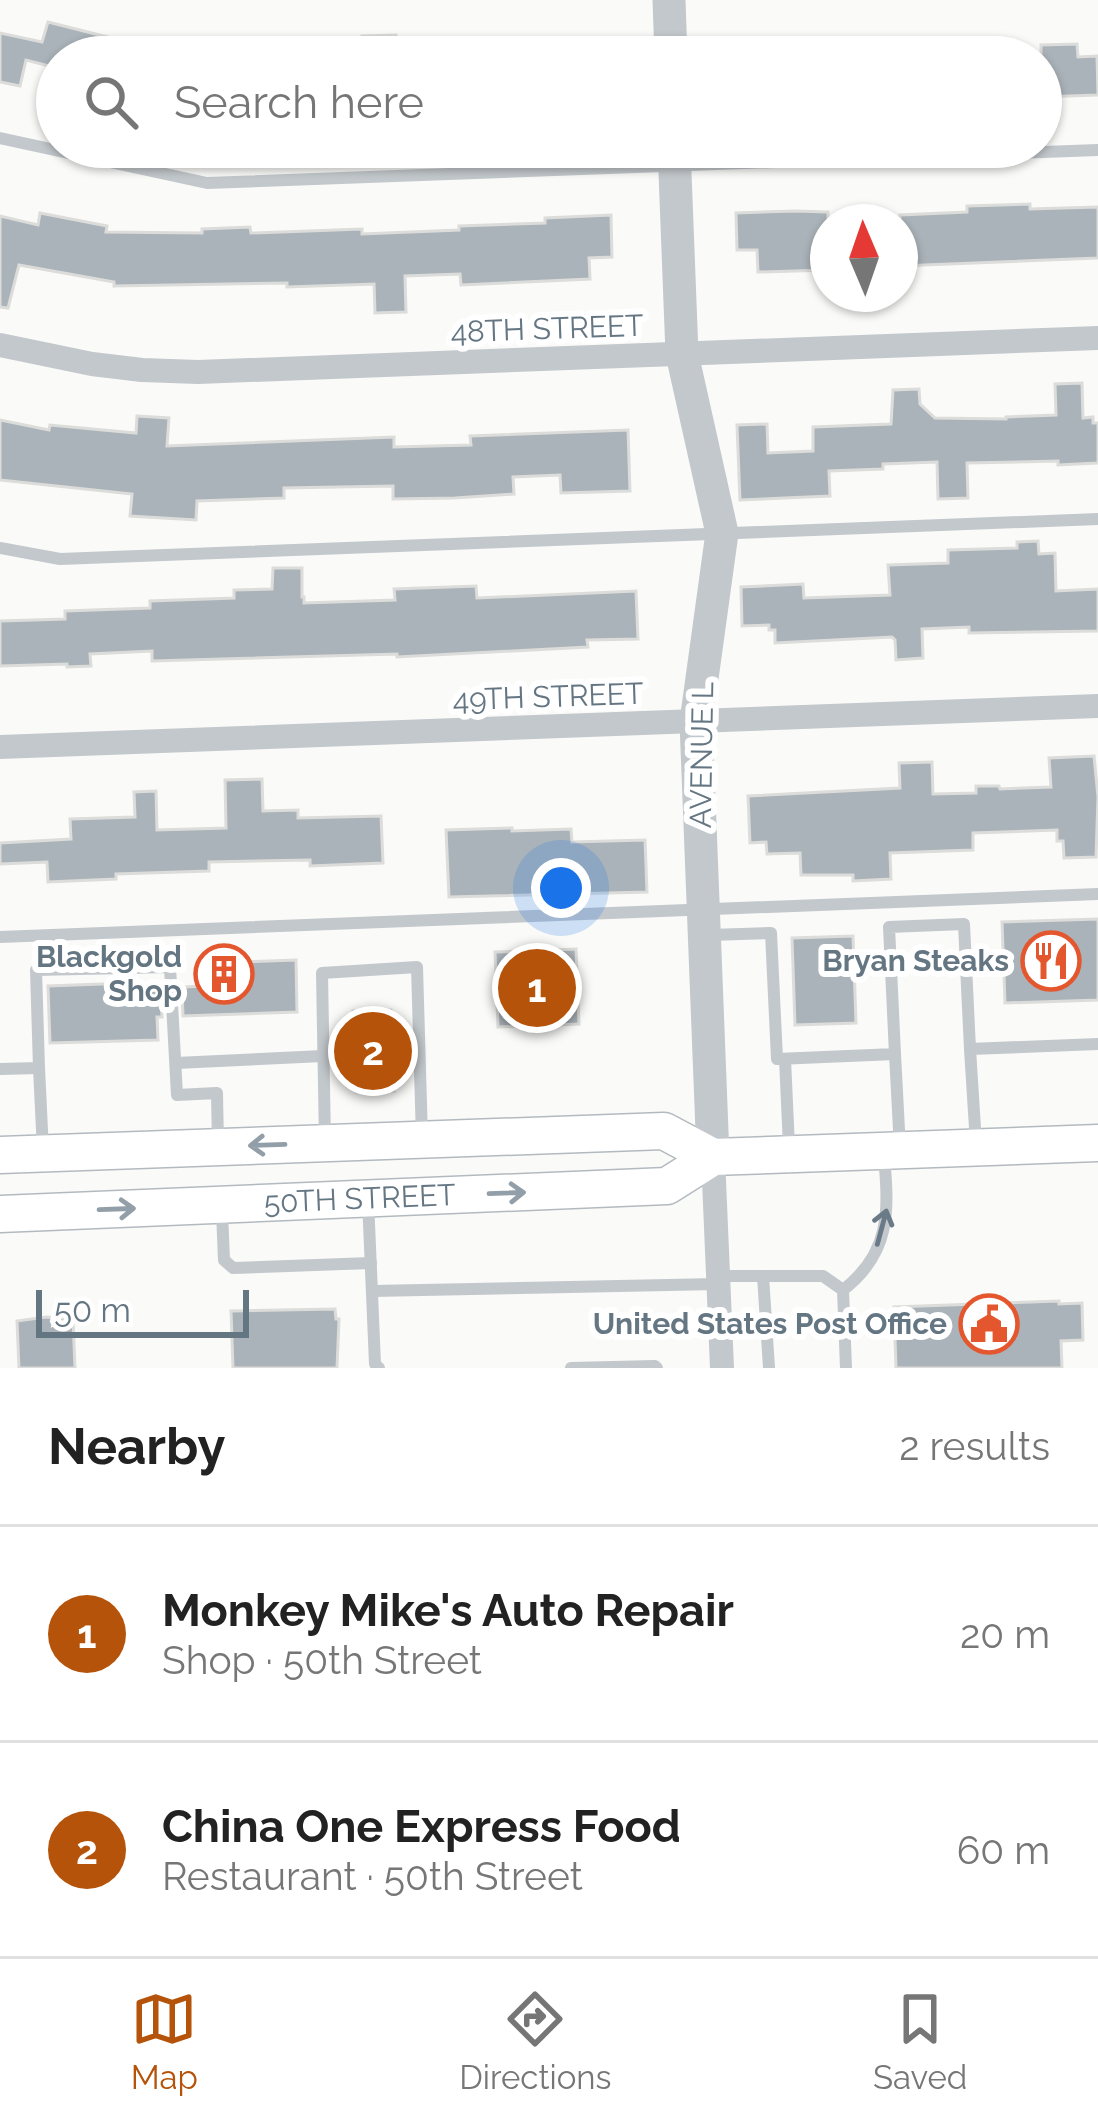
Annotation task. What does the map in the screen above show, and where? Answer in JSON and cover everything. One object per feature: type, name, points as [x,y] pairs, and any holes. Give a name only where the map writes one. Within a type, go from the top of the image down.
[{"type":"main road","name":"50TH STREET","points":[[0,1155],[664,1131],[713,1157],[1098,1143]]},
{"type":"main road","name":"50TH STREET","points":[[0,1214],[668,1186],[713,1157]]},
{"type":"street","points":[[669,0],[670,36]]},
{"type":"street","name":"AVENUE L","points":[[675,168],[682,354],[722,532],[696,722],[722,1368]]},
{"type":"street","name":"48TH STREET","points":[[0,345],[92,364],[198,372],[1098,338]]},
{"type":"street","name":"49TH STREET","points":[[0,747],[1098,706]]},
{"type":"lane","points":[[0,138],[36,146]]},
{"type":"lane","points":[[1062,152],[1098,151]]},
{"type":"lane","points":[[138,168],[207,183],[477,168]]},
{"type":"lane","points":[[0,548],[60,560],[1098,519]]},
{"type":"lane","points":[[0,937],[703,922],[1098,894]]},
{"type":"lane","points":[[703,922],[771,933],[777,1059],[895,1054]]},
{"type":"lane","points":[[843,1290],[864,1274],[888,1205],[895,1054],[889,927],[964,924],[976,1148]]},
{"type":"lane","points":[[325,1143],[322,973],[417,967],[422,1139]]},
{"type":"lane","points":[[43,1153],[36,970],[170,968],[177,1095],[218,1093],[218,1147]]},
{"type":"lane","points":[[970,1049],[1098,1044]]},
{"type":"lane","points":[[176,1063],[323,1056]]},
{"type":"lane","points":[[785,1059],[789,1155]]},
{"type":"lane","points":[[0,1069],[39,1068]]},
{"type":"lane","points":[[368,1199],[375,1364],[379,1368]]},
{"type":"lane","points":[[221,1204],[224,1260],[233,1268],[371,1263]]},
{"type":"lane","points":[[372,1292],[763,1276],[823,1276],[843,1290]]},
{"type":"lane","points":[[763,1276],[769,1368]]},
{"type":"lane","points":[[843,1290],[846,1368]]},
{"type":"lane","points":[[572,1368],[657,1368]]},
{"type":"building","points":[[48,22],[103,36],[44,36]]},
{"type":"building","points":[[0,33],[36,41],[36,63],[26,60],[20,86],[0,82]]},
{"type":"building","points":[[1062,44],[1077,44],[1078,57],[1097,56],[1098,95],[1062,96]]},
{"type":"building","points":[[967,206],[1098,207],[1098,258],[918,265],[918,214],[967,212]]},
{"type":"building","points":[[810,211],[810,271],[758,272],[757,250],[737,250],[736,213]]},
{"type":"building","points":[[40,213],[107,226],[106,232],[202,233],[202,229],[250,227],[251,233],[362,229],[362,234],[611,215],[612,257],[589,258],[590,279],[461,285],[460,274],[405,276],[406,312],[375,313],[374,284],[114,286],[114,282],[19,265],[8,308],[0,307],[0,216],[38,225]]},
{"type":"building","points":[[1082,383],[1083,418],[1093,417],[1093,423],[1098,423],[1098,463],[967,463],[968,498],[938,499],[937,462],[829,471],[830,496],[740,500],[737,425],[767,424],[768,453],[813,451],[813,427],[891,424],[893,390],[919,389],[920,404],[935,418],[1006,419],[1056,415],[1055,384]]},
{"type":"building","points":[[137,416],[169,418],[167,446],[394,437],[394,447],[471,445],[470,436],[628,430],[630,491],[561,493],[560,475],[513,477],[514,494],[455,498],[393,499],[393,486],[284,488],[284,498],[197,501],[196,520],[130,516],[132,494],[0,480],[0,420],[49,430],[50,425],[136,433]]},
{"type":"building","points":[[1038,541],[1039,554],[1055,553],[1056,591],[1098,589],[1098,631],[922,629],[923,658],[896,660],[892,637],[775,643],[775,630],[769,630],[769,625],[742,626],[741,587],[803,584],[804,598],[890,595],[888,565],[948,563],[948,550],[1017,548],[1017,542]]},
{"type":"building","points":[[273,568],[302,568],[304,603],[395,600],[394,589],[476,586],[477,598],[636,591],[638,639],[587,640],[588,647],[397,657],[152,661],[152,651],[90,654],[91,666],[0,666],[0,621],[65,619],[65,611],[150,608],[150,601],[234,598],[234,590],[272,589]]},
{"type":"building","points":[[1094,756],[1096,857],[1064,858],[1057,830],[973,833],[973,850],[890,853],[891,879],[853,881],[853,875],[801,875],[800,853],[767,854],[766,842],[750,843],[748,796],[900,788],[899,763],[932,762],[933,794],[976,793],[976,786],[1051,787],[1049,758]]},
{"type":"building","points":[[262,779],[263,811],[298,810],[298,818],[381,816],[383,863],[209,862],[209,871],[48,882],[47,862],[0,864],[0,843],[71,839],[70,819],[135,817],[134,792],[156,791],[157,830],[226,828],[225,780]]},
{"type":"building","points":[[571,829],[572,842],[645,840],[647,892],[449,897],[446,830]]},
{"type":"building","name":"Bryan Steaks","points":[[1098,919],[1098,1000],[1005,1003],[1002,922]]},
{"type":"building","points":[[853,936],[856,1023],[795,1025],[792,938]]},
{"type":"building","points":[[576,949],[579,1024],[498,1027],[495,952]]},
{"type":"building","points":[[241,954],[241,962],[296,960],[297,1012],[183,1016],[182,987],[206,986],[205,955]]},
{"type":"building","points":[[156,982],[161,987],[158,1040],[50,1043],[48,986]]},
{"type":"building","points":[[391,1010],[394,1091],[356,1092],[353,1011]]},
{"type":"building","name":"United States Post Office","points":[[1082,1303],[1083,1340],[1061,1341],[1062,1368],[896,1368],[894,1307]]},
{"type":"building","points":[[335,1309],[339,1319],[337,1368],[233,1368],[231,1311]]},
{"type":"building","points":[[73,1319],[75,1368],[19,1368],[17,1321]]},
{"type":"place","name":"Bryan Steaks","points":[[1051,961]]},
{"type":"place","name":"Blackgold Shop","points":[[224,974]]},
{"type":"place","name":"Monkey Mike's Auto Repair","points":[[537,988]]},
{"type":"place","name":"China One Express Food","points":[[373,1051]]},
{"type":"place","name":"United States Post Office","points":[[989,1324]]}]
